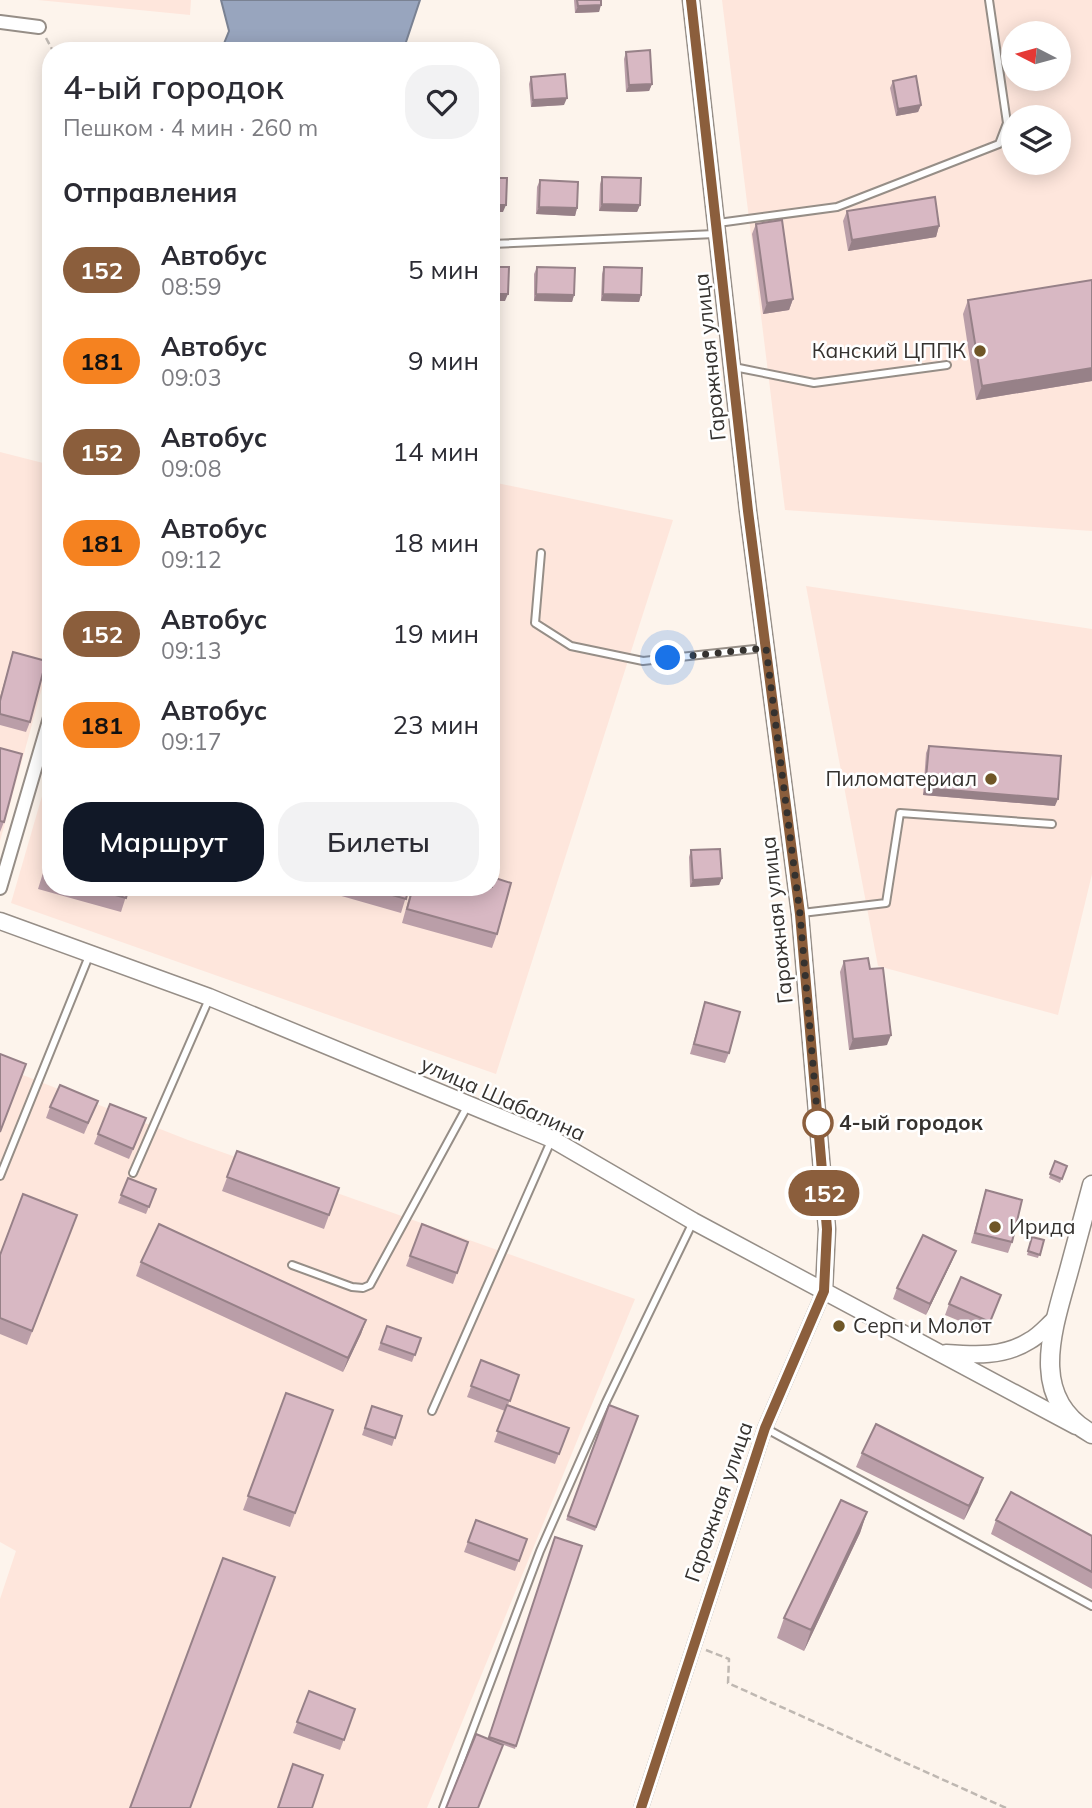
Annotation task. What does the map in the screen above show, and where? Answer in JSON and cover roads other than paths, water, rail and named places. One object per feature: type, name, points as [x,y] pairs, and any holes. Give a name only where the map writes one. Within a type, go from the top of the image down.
[{"type":"main road","points":[[1084,1430],[1060,1406],[1051,1383],[1049,1355],[1055,1319],[1088,1215],[1092,1185]]},
{"type":"street","name":"Гаражная улица","points":[[641,1808],[765,1428],[824,1291],[827,1229],[800,914],[732,367],[691,0]]},
{"type":"street","points":[[0,22],[40,27]]},
{"type":"street","points":[[0,888],[42,745]]},
{"type":"street","name":"улица Шабалина","points":[[0,921],[209,997],[552,1139],[694,1220],[1084,1430]]},
{"type":"street","points":[[938,1352],[999,1354],[1029,1342],[1055,1319]]},
{"type":"lane","points":[[500,243],[717,228],[837,207],[999,144],[1007,123],[989,0]]},
{"type":"lane","points":[[732,367],[814,383],[947,365]]},
{"type":"lane","points":[[541,553],[535,623],[570,646],[643,661],[766,648]]},
{"type":"lane","points":[[800,914],[886,903],[900,813],[1052,824]]},
{"type":"lane","points":[[0,1175],[89,954]]},
{"type":"lane","points":[[134,1173],[209,997]]},
{"type":"lane","points":[[292,1265],[352,1286],[363,1288],[370,1285],[468,1104]]},
{"type":"lane","points":[[432,1411],[552,1139]]},
{"type":"lane","points":[[443,1808],[540,1551],[606,1402],[694,1220]]},
{"type":"lane","points":[[765,1428],[1092,1606]]},
{"type":"water","points":[[221,0],[420,0],[406,42],[225,42],[229,31]]},
{"type":"place","name":"Канский ЦППК","points":[[980,351]]},
{"type":"place","name":"Пиломатериал","points":[[991,779]]},
{"type":"place","name":"4-ый городок","points":[[818,1123]]},
{"type":"place","name":"Ирида","points":[[995,1227]]},
{"type":"place","name":"Серп и Молот","points":[[839,1326]]}]
